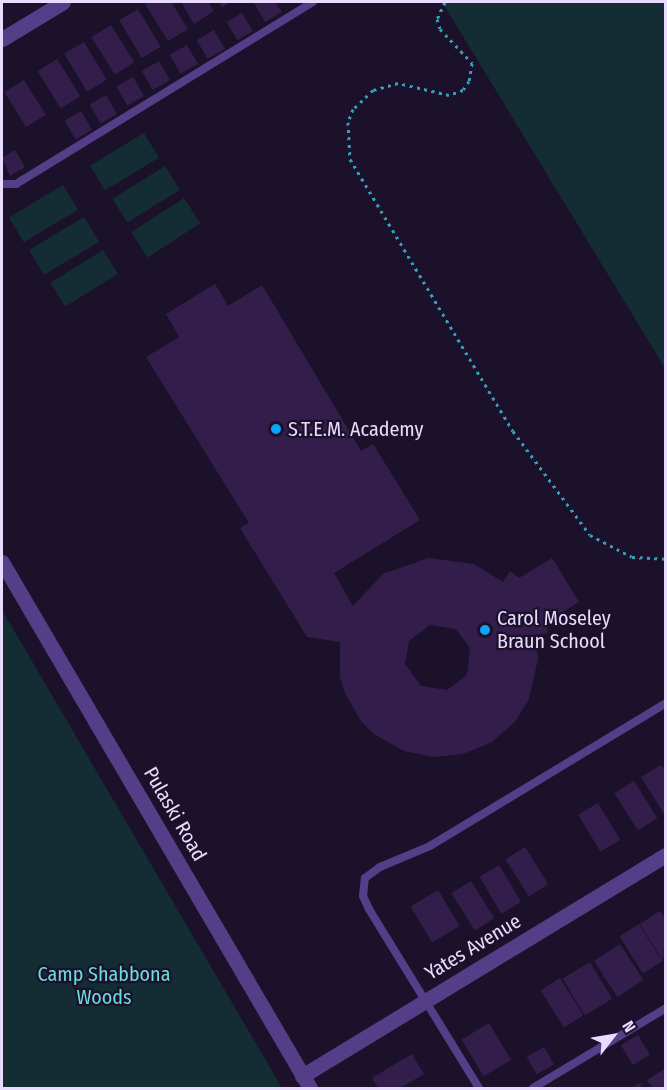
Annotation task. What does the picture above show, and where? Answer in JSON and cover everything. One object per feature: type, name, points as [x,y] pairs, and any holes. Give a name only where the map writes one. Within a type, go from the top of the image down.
[{"type":"street","points":[[2,39],[63,2]]},
{"type":"street","name":"Pulaski Road","points":[[2,562],[306,1082]]},
{"type":"street","name":"Yates Avenue","points":[[306,1082],[426,1000],[666,855]]},
{"type":"lane","points":[[2,184],[16,184],[313,2]]},
{"type":"lane","points":[[479,1089],[369,909],[363,896],[365,878],[380,867],[430,846],[666,703]]},
{"type":"lane","points":[[532,1089],[666,1008]]},
{"type":"path","points":[[445,2],[437,19],[440,29],[472,63],[469,81],[463,90],[449,95],[398,83],[373,90],[352,109],[348,122],[350,159],[513,432],[590,535],[632,557],[666,559]]},
{"type":"green space","points":[[442,2],[665,2],[665,368]]},
{"type":"green space","points":[[144,133],[159,158],[105,190],[90,165]]},
{"type":"green space","points":[[165,166],[180,190],[127,223],[112,199]]},
{"type":"green space","points":[[63,185],[78,210],[24,242],[9,217]]},
{"type":"green space","points":[[184,198],[200,223],[148,257],[131,232]]},
{"type":"green space","points":[[84,217],[99,242],[44,275],[29,250]]},
{"type":"green space","points":[[103,250],[118,274],[65,307],[50,283]]},
{"type":"green space","name":"Camp Shabbona Woods","points":[[2,610],[282,1088],[2,1088]]},
{"type":"building","points":[[171,2],[188,29],[168,41],[145,4]]},
{"type":"building","points":[[181,2],[208,2],[214,11],[194,24]]},
{"type":"building","points":[[219,2],[231,2],[222,7]]},
{"type":"building","points":[[275,2],[282,12],[265,22],[254,3]]},
{"type":"building","points":[[138,9],[161,47],[142,58],[119,20]]},
{"type":"building","points":[[242,13],[253,31],[237,40],[227,22]]},
{"type":"building","points":[[111,25],[134,62],[115,75],[91,37]]},
{"type":"building","points":[[214,30],[225,49],[208,59],[197,40]]},
{"type":"building","points":[[84,42],[107,80],[87,92],[64,54]]},
{"type":"building","points":[[187,45],[198,64],[181,74],[170,55]]},
{"type":"building","points":[[57,59],[80,96],[61,109],[37,71]]},
{"type":"building","points":[[159,61],[170,80],[153,90],[142,71]]},
{"type":"building","points":[[133,77],[144,96],[128,106],[117,86]]},
{"type":"building","points":[[24,80],[46,115],[26,127],[4,92]]},
{"type":"building","points":[[106,95],[117,114],[101,124],[90,104]]},
{"type":"building","points":[[81,111],[92,130],[76,140],[65,120]]},
{"type":"building","points":[[15,150],[25,167],[10,176],[2,158]]},
{"type":"building","points":[[215,284],[228,306],[262,285],[361,451],[373,444],[420,520],[334,573],[353,606],[383,574],[428,558],[474,564],[503,582],[510,571],[519,578],[552,558],[579,602],[546,622],[548,633],[535,635],[538,659],[529,699],[515,722],[492,742],[463,754],[434,757],[404,751],[374,734],[361,721],[345,693],[340,677],[340,642],[307,637],[240,528],[249,523],[146,357],[179,337],[166,314]],"holes":[[[430,625],[456,629],[470,648],[467,675],[447,690],[421,686],[405,664],[409,641]]]},
{"type":"building","points":[[661,765],[666,772],[664,814],[641,777]]},
{"type":"building","points":[[634,781],[657,818],[638,831],[614,793]]},
{"type":"building","points":[[598,803],[620,840],[600,852],[578,815]]},
{"type":"building","points":[[525,847],[548,884],[529,897],[505,859]]},
{"type":"building","points":[[499,865],[521,902],[501,914],[479,877]]},
{"type":"building","points":[[471,881],[494,918],[475,931],[451,893]]},
{"type":"building","points":[[438,890],[460,926],[432,942],[411,906]]},
{"type":"building","points":[[660,911],[666,920],[663,961],[640,924]]},
{"type":"building","points":[[639,924],[662,961],[643,974],[619,936]]},
{"type":"building","points":[[620,944],[643,980],[617,997],[594,961]]},
{"type":"building","points":[[590,962],[612,999],[585,1015],[563,978]]},
{"type":"building","points":[[560,978],[583,1015],[564,1028],[540,990]]},
{"type":"building","points":[[489,1023],[511,1060],[484,1076],[462,1039]]},
{"type":"building","points":[[638,1035],[650,1055],[633,1065],[621,1045]]},
{"type":"building","points":[[544,1047],[554,1064],[537,1074],[527,1057]]},
{"type":"building","points":[[412,1054],[424,1074],[400,1088],[378,1088],[372,1078]]},
{"type":"building","points":[[666,1068],[666,1088],[653,1088],[647,1080]]},
{"type":"building","points":[[640,1083],[643,1088],[630,1088]]},
{"type":"place","name":"S.T.E.M. Academy","points":[[276,429]]},
{"type":"place","name":"Carol Moseley Braun School","points":[[485,630]]}]
